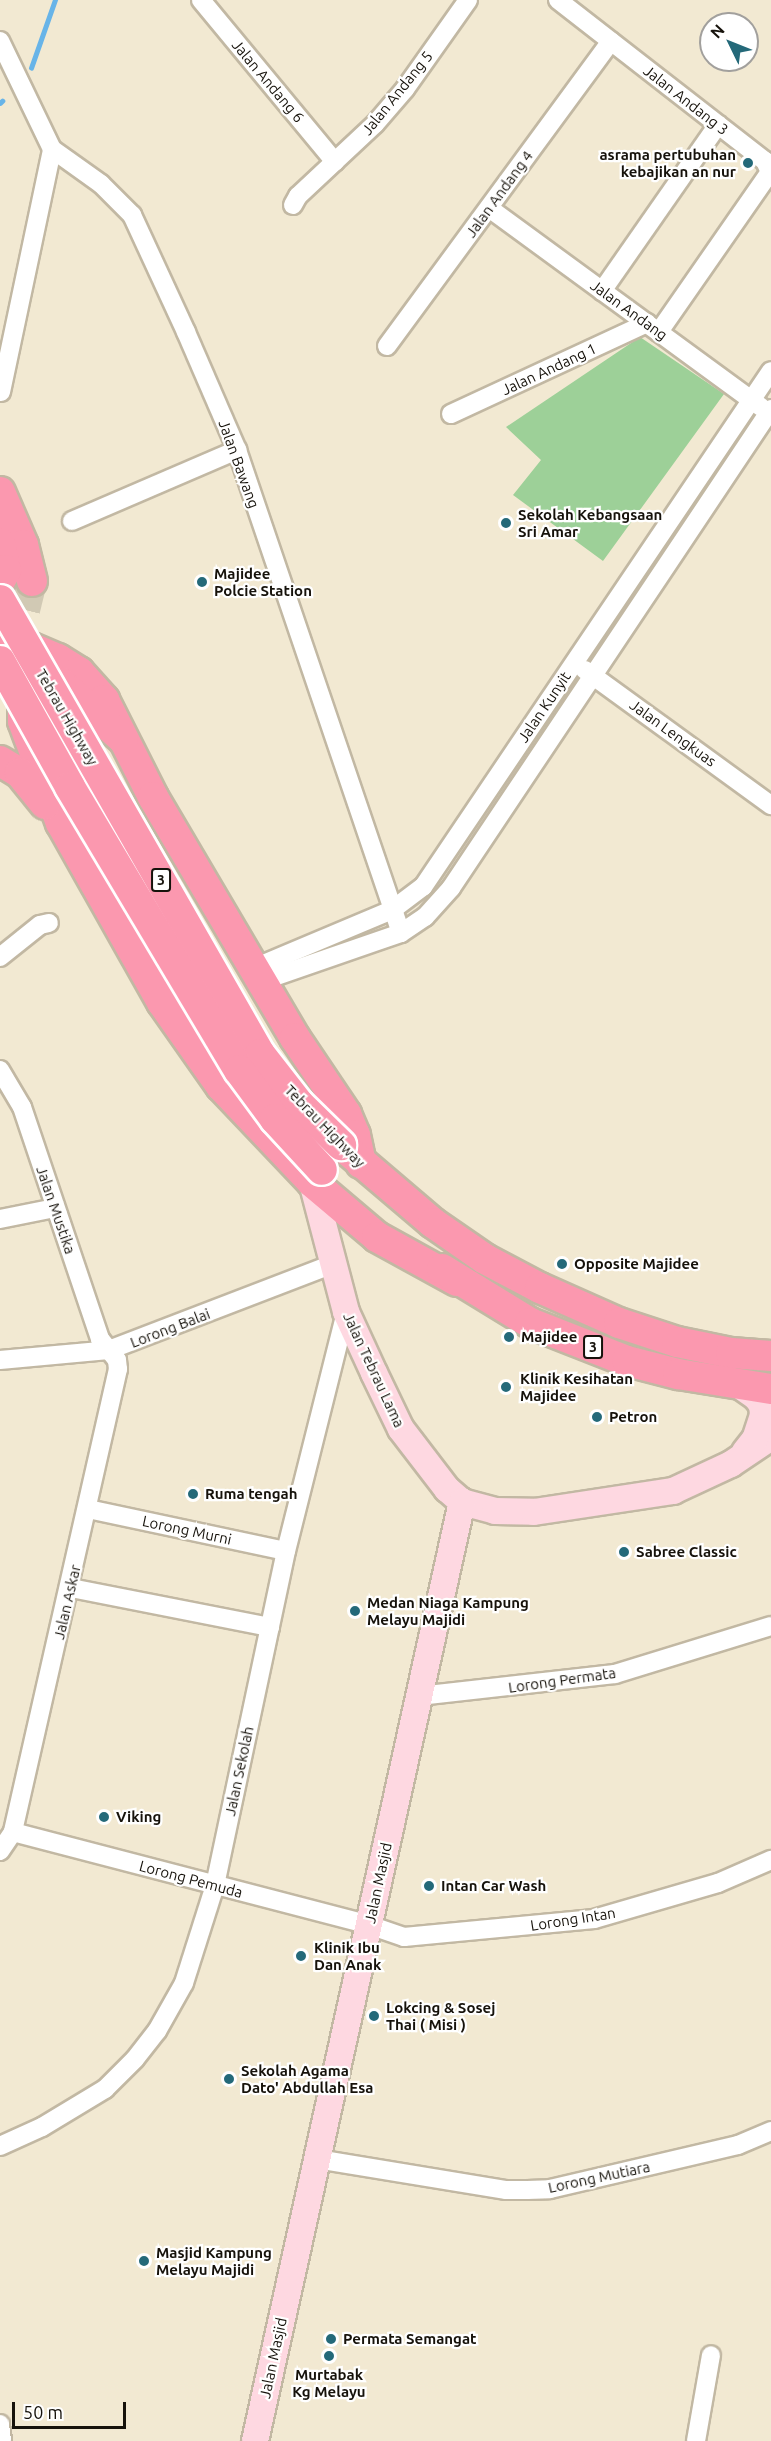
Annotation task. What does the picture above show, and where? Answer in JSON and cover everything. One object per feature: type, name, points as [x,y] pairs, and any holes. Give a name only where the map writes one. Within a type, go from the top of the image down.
[{"type":"highway","points":[[0,492],[22,545],[32,581]]},
{"type":"highway","points":[[0,543],[6,570],[0,581]]},
{"type":"highway","name":"Tebrau Highway","points":[[0,600],[260,1054],[299,1104],[403,1200],[465,1246],[540,1288],[619,1323],[677,1342],[731,1353],[771,1356]]},
{"type":"highway","points":[[0,644],[32,648],[58,659],[79,672],[104,700],[153,797],[295,1038],[346,1114],[355,1135],[351,1154]]},
{"type":"highway","name":"Tebrau Highway","points":[[0,661],[76,796],[239,1071],[317,1176],[457,1281],[530,1323],[627,1361],[739,1385],[771,1389]]},
{"type":"highway","points":[[123,739],[61,683],[46,680],[35,686],[23,702],[23,721],[61,823],[162,1002],[221,1086],[317,1176]]},
{"type":"highway","points":[[0,761],[20,773],[61,823]]},
{"type":"main road","name":"Jalan Tebrau Lama","points":[[317,1176],[333,1264],[346,1312],[401,1429],[447,1489],[462,1502],[495,1511],[534,1512],[674,1491],[742,1457],[771,1437]]},
{"type":"main road","points":[[739,1385],[756,1397],[762,1405],[763,1414],[755,1439],[742,1457]]},
{"type":"main road","name":"Jalan Masjid","points":[[255,2441],[462,1502]]},
{"type":"main road","points":[[236,2441],[261,2415]]},
{"type":"street","name":"Jalan Andang 6","points":[[201,0],[335,162]]},
{"type":"street","name":"Jalan Andang 5","points":[[292,205],[298,196],[375,124],[405,89],[468,0]]},
{"type":"street","name":"Jalan Andang 3","points":[[558,0],[765,161],[770,172],[764,198],[653,327]]},
{"type":"street","name":"Jalan Bawang","points":[[0,41],[52,149],[101,184],[132,215],[237,450],[401,933]]},
{"type":"street","name":"Jalan Andang 4","points":[[387,346],[611,41]]},
{"type":"street","points":[[602,291],[718,125]]},
{"type":"street","points":[[0,392],[52,149]]},
{"type":"street","name":"Jalan Andang","points":[[489,208],[770,412]]},
{"type":"street","name":"Jalan Andang 1","points":[[451,414],[653,327]]},
{"type":"street","name":"Jalan Kunyit","points":[[258,975],[392,910],[423,887],[771,371]]},
{"type":"street","name":"Jalan Kunyit","points":[[258,975],[401,933],[425,917],[451,888],[770,412]]},
{"type":"street","points":[[72,521],[237,450]]},
{"type":"street","name":"Jalan Lengkuas","points":[[574,662],[771,805]]},
{"type":"street","points":[[0,957],[40,926],[49,923]]},
{"type":"street","name":"Jalan Mustika","points":[[0,1070],[22,1107],[100,1339],[109,1350]]},
{"type":"street","points":[[0,1219],[55,1208]]},
{"type":"street","name":"Lorong Balai","points":[[0,1359],[109,1350],[333,1264]]},
{"type":"street","name":"Jalan Sekolah","points":[[0,2146],[42,2127],[105,2088],[135,2059],[157,2031],[184,1983],[215,1885],[286,1551],[346,1312]]},
{"type":"street","name":"Jalan Askar","points":[[0,1851],[14,1832],[88,1509],[118,1368],[117,1360],[109,1350]]},
{"type":"street","name":"Lorong Murni","points":[[88,1509],[286,1551]]},
{"type":"street","points":[[70,1588],[270,1628]]},
{"type":"street","name":"Lorong Permata","points":[[419,1696],[615,1674],[771,1626]]},
{"type":"street","name":"Lorong Pemuda","points":[[14,1832],[369,1925]]},
{"type":"street","name":"Lorong Intan","points":[[369,1925],[404,1937],[416,1938],[594,1919],[718,1883],[771,1860]]},
{"type":"street","name":"Lorong Mutiara","points":[[317,2159],[506,2190],[550,2189],[738,2145],[771,2131]]},
{"type":"street","points":[[696,2441],[711,2355]]},
{"type":"street","points":[[0,2424],[2,2441]]},
{"type":"green space","points":[[640,337],[724,394],[603,561],[513,495],[541,460],[506,427]]},
{"type":"waterway","points":[[31,68],[55,0]]},
{"type":"tunnel","points":[[0,642],[25,610],[32,581]]},
{"type":"place","name":"asrama pertubuhan kebajikan an nur","points":[[748,163]]},
{"type":"place","name":"Sekolah Kebangsaan Sri Amar","points":[[506,523]]},
{"type":"place","name":"Majidee Polcie Station","points":[[202,582]]},
{"type":"place","name":"Opposite Majidee","points":[[562,1264]]},
{"type":"place","name":"Majidee","points":[[509,1337]]},
{"type":"place","name":"Klinik Kesihatan Majidee","points":[[506,1387]]},
{"type":"place","name":"Petron","points":[[597,1417]]},
{"type":"place","name":"Ruma tengah","points":[[193,1494]]},
{"type":"place","name":"Sabree Classic","points":[[624,1552]]},
{"type":"place","name":"Medan Niaga Kampung Melayu Majidi","points":[[355,1611]]},
{"type":"place","name":"Viking","points":[[104,1817]]},
{"type":"place","name":"Intan Car Wash","points":[[429,1886]]},
{"type":"place","name":"Klinik Ibu Dan Anak","points":[[301,1956]]},
{"type":"place","name":"Lokcing & Sosej Thai ( Misi )","points":[[374,2016]]},
{"type":"place","name":"Sekolah Agama Dato' Abdullah Esa","points":[[229,2079]]},
{"type":"place","name":"Masjid Kampung Melayu Majidi","points":[[144,2261]]},
{"type":"place","name":"Permata Semangat","points":[[331,2339]]},
{"type":"place","name":"Murtabak Kg Melayu","points":[[329,2356]]}]
